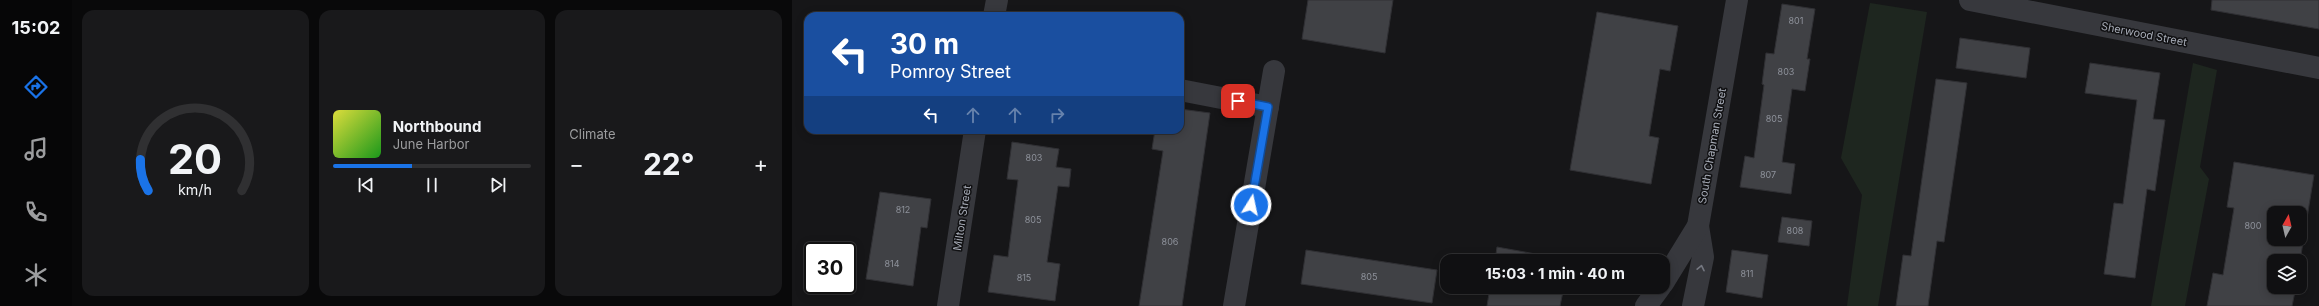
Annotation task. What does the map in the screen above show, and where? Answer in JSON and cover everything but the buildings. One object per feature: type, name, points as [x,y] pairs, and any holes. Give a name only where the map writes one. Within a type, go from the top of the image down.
[{"type":"street","points":[[995,12],[997,0]]},
{"type":"street","name":"South Chapman Street","points":[[1670,271],[1698,226],[1737,0]]},
{"type":"street","name":"Sherwood Street","points":[[1970,0],[2319,68]]},
{"type":"street","points":[[1234,306],[1274,71]]},
{"type":"street","points":[[1184,91],[1268,107]]},
{"type":"street","name":"Milton Street","points":[[948,306],[975,134]]},
{"type":"street","points":[[1693,306],[1703,257],[1698,226]]},
{"type":"street","points":[[1646,306],[1655,294]]},
{"type":"shaded area","points":[[1870,3],[1927,12],[1878,306],[1847,306],[1862,195],[1841,158]]},
{"type":"shaded area","points":[[2193,63],[2217,70],[2200,167],[2209,179],[2185,306],[2151,306]]},
{"type":"route","points":[[1238,101],[1268,107],[1251,205]]}]
